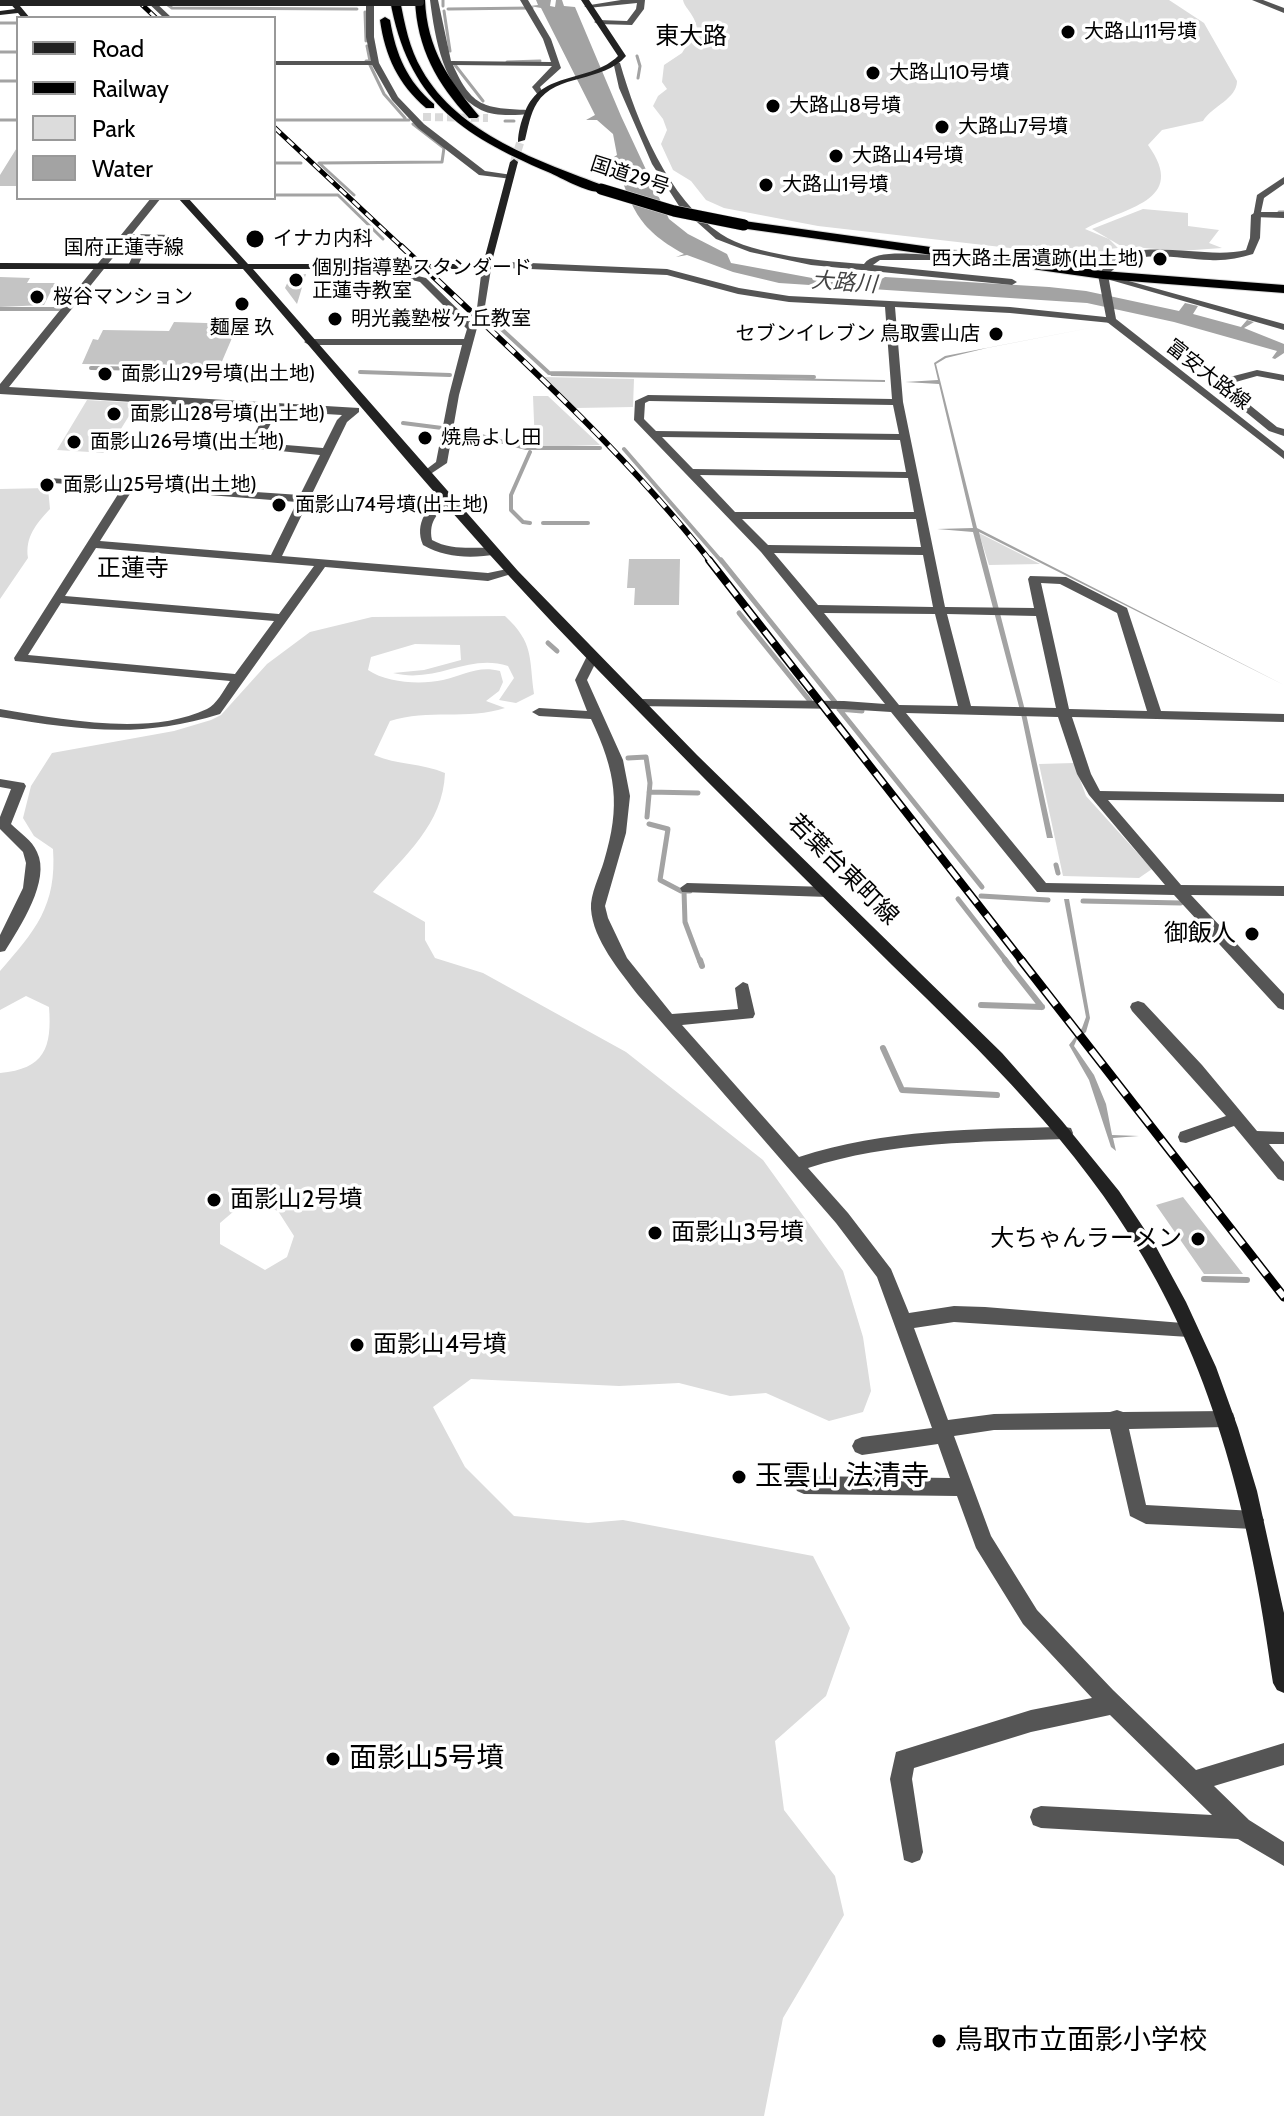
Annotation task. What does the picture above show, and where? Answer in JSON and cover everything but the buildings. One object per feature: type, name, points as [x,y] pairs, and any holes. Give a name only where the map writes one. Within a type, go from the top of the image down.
[{"type":"highway","name":"国道29号","points":[[395,0],[399,35],[431,93],[464,122],[505,148],[601,189],[674,211],[744,225],[1105,275],[1284,289]]},
{"type":"highway","name":"国道29号","points":[[405,42],[406,0]]},
{"type":"highway","points":[[382,1],[396,68],[414,93],[470,131],[505,148]]},
{"type":"highway","points":[[420,1],[422,29],[429,54],[447,87],[473,116],[503,140],[505,148]]},
{"type":"highway","name":"国道29号","points":[[1105,275],[1280,277]]},
{"type":"main road","points":[[11,0],[23,14]]},
{"type":"main road","points":[[0,2],[420,1]]},
{"type":"main road","points":[[521,140],[528,112],[541,93],[605,69],[616,63],[622,52],[586,3]]},
{"type":"main road","points":[[0,13],[23,14]]},
{"type":"main road","points":[[487,267],[514,162]]},
{"type":"main road","name":"若葉台東町線","points":[[185,200],[247,266],[358,407],[426,474],[512,572],[996,1057],[1065,1133],[1122,1210],[1162,1273],[1226,1419],[1270,1580],[1284,1683]]},
{"type":"main road","name":"国府正蓮寺線","points":[[0,266],[487,267]]},
{"type":"street","points":[[149,0],[166,16]]},
{"type":"street","points":[[370,0],[370,37],[375,63],[395,98],[482,173],[509,177]]},
{"type":"street","points":[[434,0],[438,36],[447,63],[480,106],[528,112]]},
{"type":"street","points":[[524,0],[547,39],[556,64],[554,72],[536,87],[541,93]]},
{"type":"street","points":[[586,3],[640,0],[640,9],[627,24],[609,35]]},
{"type":"street","points":[[1256,0],[1284,11]]},
{"type":"street","points":[[598,22],[627,24]]},
{"type":"street","points":[[276,63],[375,63]]},
{"type":"street","points":[[447,63],[556,64]]},
{"type":"street","points":[[616,63],[623,88],[656,164],[682,204],[719,237],[753,250],[795,259],[1012,282]]},
{"type":"street","points":[[488,118],[509,111]]},
{"type":"street","points":[[480,306],[487,267],[507,265],[667,272],[757,294],[890,306],[1010,310],[1111,320],[1105,275],[1117,258],[1135,253],[1200,257],[1241,256],[1250,252],[1255,238],[1260,197],[1284,180]]},
{"type":"street","points":[[0,391],[154,200]]},
{"type":"street","points":[[1256,215],[1284,215]]},
{"type":"street","points":[[124,236],[171,238]]},
{"type":"street","points":[[133,266],[146,238]]},
{"type":"street","points":[[867,268],[872,260],[879,257],[937,258]]},
{"type":"street","points":[[406,267],[472,328],[454,395],[441,463],[426,474]]},
{"type":"street","points":[[1105,275],[1284,327]]},
{"type":"street","points":[[890,306],[898,402],[940,611],[965,709]]},
{"type":"street","name":"富安大路線","points":[[1111,320],[1284,456]]},
{"type":"street","points":[[309,342],[469,342]]},
{"type":"street","points":[[1284,378],[1257,373],[1222,382],[1219,386],[1273,429],[1284,433]]},
{"type":"street","points":[[0,391],[273,408],[358,407]]},
{"type":"street","points":[[898,402],[648,398],[640,401],[639,420],[765,549],[1042,888],[1175,887],[1284,891]]},
{"type":"street","points":[[275,559],[342,420],[358,407]]},
{"type":"street","points":[[273,408],[254,446],[326,452]]},
{"type":"street","points":[[653,434],[905,437]]},
{"type":"street","points":[[691,472],[912,475]]},
{"type":"street","points":[[53,480],[377,504]]},
{"type":"street","points":[[129,486],[20,658],[240,678]]},
{"type":"street","points":[[447,499],[431,509],[425,530],[427,542],[442,549],[469,554],[493,551]]},
{"type":"street","points":[[734,515],[921,516]]},
{"type":"street","points":[[93,544],[488,577],[512,572]]},
{"type":"street","points":[[765,549],[927,551]]},
{"type":"street","points":[[0,713],[114,730],[189,721],[215,711],[322,563]]},
{"type":"street","points":[[1155,714],[1123,611],[1062,580],[1034,579],[1063,711],[1084,774],[1096,795],[1175,887],[1277,989],[1284,1004]]},
{"type":"street","points":[[58,599],[282,618]]},
{"type":"street","points":[[814,609],[1041,612]]},
{"type":"street","points":[[593,656],[581,680],[617,762],[623,784],[623,811],[598,906],[600,921],[635,980],[876,1260],[891,1289],[983,1541],[1030,1617],[1241,1828],[1284,1855]]},
{"type":"street","points":[[640,703],[1284,718]]},
{"type":"street","points":[[539,712],[595,715]]},
{"type":"street","points":[[0,947],[18,915],[34,874],[33,856],[4,825],[19,786],[2,788]]},
{"type":"street","points":[[1096,795],[1284,798]]},
{"type":"street","points":[[687,888],[828,892]]},
{"type":"street","points":[[668,1020],[747,1014],[743,988]]},
{"type":"street","points":[[1138,1007],[1284,1174]]},
{"type":"street","points":[[1186,1137],[1237,1118]]},
{"type":"street","points":[[796,1165],[824,1154],[894,1143],[1065,1133]]},
{"type":"street","points":[[1253,1137],[1284,1138]]},
{"type":"street","points":[[903,1322],[954,1314],[1189,1329]]},
{"type":"street","points":[[1117,1418],[1137,1510],[1146,1515],[1254,1520]]},
{"type":"street","points":[[862,1446],[982,1423],[1117,1418],[1226,1419]]},
{"type":"street","points":[[804,1485],[962,1487]]},
{"type":"street","points":[[912,1852],[901,1779],[904,1760],[1031,1721],[1114,1704]]},
{"type":"street","points":[[1195,1781],[1284,1754]]},
{"type":"street","points":[[1041,1817],[1241,1828]]},
{"type":"green space","points":[[683,0],[1169,0],[1204,23],[1237,81],[1229,98],[1203,121],[1162,130],[1148,145],[1159,164],[1161,179],[1156,191],[1133,208],[1085,229],[1109,239],[1118,248],[1109,249],[1097,258],[818,226],[724,208],[706,200],[691,181],[673,170],[661,144],[667,130],[653,106],[658,96],[667,89],[662,82],[664,65],[682,53],[697,28]]},
{"type":"green space","points":[[1143,209],[1188,213],[1188,226],[1219,230],[1209,243],[1222,248],[1180,251],[1121,246],[1092,229]]},
{"type":"green space","points":[[544,377],[634,379],[633,407],[576,408]]},
{"type":"green space","points":[[533,396],[548,396],[600,445],[535,447]]},
{"type":"green space","points":[[87,400],[137,403],[106,453],[57,450]]},
{"type":"green space","points":[[48,488],[50,509],[33,531],[28,544],[28,558],[0,599],[0,489]]},
{"type":"green space","points":[[979,533],[1040,564],[989,565]]},
{"type":"green space","points":[[505,616],[526,643],[534,694],[516,703],[499,700],[514,678],[508,666],[493,663],[466,665],[424,675],[393,673],[424,670],[461,660],[460,645],[415,644],[371,657],[368,670],[404,682],[434,682],[478,670],[500,671],[503,682],[499,691],[486,701],[505,708],[491,712],[404,717],[390,721],[374,755],[445,773],[443,792],[430,824],[373,892],[425,922],[425,940],[435,958],[483,973],[626,1052],[763,1160],[843,1271],[863,1337],[871,1391],[863,1412],[829,1421],[766,1393],[730,1396],[679,1383],[619,1386],[471,1379],[433,1407],[465,1467],[514,1516],[588,1523],[623,1520],[813,1556],[850,1628],[826,1696],[775,1741],[784,1810],[835,1876],[844,1915],[783,2018],[764,2116],[0,2116],[0,1073],[27,1067],[36,1061],[47,1044],[50,1021],[49,1007],[26,996],[0,1010],[0,971],[24,943],[41,916],[53,869],[53,849],[34,836],[23,818],[31,786],[52,753],[174,731],[211,720],[221,715],[267,664],[310,632],[372,617]],"holes":[[[247,1200],[278,1211],[294,1236],[287,1257],[265,1270],[220,1244],[220,1223]]]},
{"type":"green space","points":[[1074,763],[1086,796],[1152,869],[1139,878],[1063,876],[1039,764]]},
{"type":"water","name":"大路川","points":[[536,0],[551,0],[550,6],[555,7],[556,0],[562,0],[564,6],[575,7],[669,219],[688,234],[727,254],[731,263],[823,280],[878,281],[885,277],[1049,287],[1086,291],[1179,311],[1185,303],[1198,306],[1193,314],[1241,327],[1247,320],[1254,322],[1244,328],[1284,344],[1284,353],[1275,359],[1272,358],[1277,351],[1174,322],[1087,303],[779,283],[733,272],[687,255],[676,257],[684,254],[645,225],[631,203],[614,157],[617,155],[613,134],[597,120],[586,120],[595,115],[541,8],[530,6],[538,5]]},
{"type":"water","points":[[1100,326],[987,348],[946,358],[936,364],[977,528],[1284,685],[979,532],[1027,718],[1053,838],[1047,838],[1022,718],[973,532],[937,529],[973,528],[939,384],[905,382],[938,380],[934,363],[945,356]]},
{"type":"water","points":[[551,376],[885,380],[885,382]]},
{"type":"water","points":[[1064,899],[1069,899],[1090,1018],[1086,1032],[1074,1046],[1094,1075],[1106,1104],[1112,1135],[1139,1136],[1113,1138],[1116,1151],[1111,1147],[1089,1080],[1069,1045],[1086,1017]]},
{"type":"waterway","points":[[443,0],[443,6]]},
{"type":"waterway","points":[[164,2],[172,8],[357,9]]},
{"type":"waterway","points":[[448,9],[532,8]]},
{"type":"waterway","points":[[444,11],[450,51]]},
{"type":"waterway","points":[[365,12],[366,41]]},
{"type":"waterway","points":[[0,23],[16,23]]},
{"type":"waterway","points":[[366,61],[370,61],[367,46]]},
{"type":"waterway","points":[[0,52],[16,52]]},
{"type":"waterway","points":[[637,56],[640,66],[638,78]]},
{"type":"waterway","points":[[507,62],[540,61]]},
{"type":"waterway","points":[[370,65],[384,94],[405,118]]},
{"type":"waterway","points":[[455,65],[483,101]]},
{"type":"waterway","points":[[0,81],[16,81]]},
{"type":"waterway","points":[[0,120],[16,120]]},
{"type":"waterway","points":[[276,120],[409,120]]},
{"type":"waterway","points":[[505,121],[514,121]]},
{"type":"waterway","points":[[354,195],[319,163],[442,162],[444,148],[413,124]]},
{"type":"waterway","points":[[276,163],[301,163]]},
{"type":"waterway","points":[[276,195],[338,195],[383,239]]},
{"type":"waterway","points":[[1279,212],[1284,212]]},
{"type":"waterway","points":[[0,309],[59,309]]},
{"type":"waterway","points":[[483,312],[548,372]]},
{"type":"waterway","points":[[91,368],[312,371]]},
{"type":"waterway","points":[[360,372],[450,375]]},
{"type":"waterway","points":[[549,373],[814,377]]},
{"type":"waterway","points":[[403,423],[442,428]]},
{"type":"waterway","points":[[455,429],[526,448],[600,448]]},
{"type":"waterway","points":[[624,449],[722,562]]},
{"type":"waterway","points":[[530,452],[511,495],[511,510],[523,522],[530,523]]},
{"type":"waterway","points":[[543,523],[588,523]]},
{"type":"waterway","points":[[721,560],[835,702]]},
{"type":"waterway","points":[[739,613],[810,701]]},
{"type":"waterway","points":[[548,643],[557,651]]},
{"type":"waterway","points":[[862,711],[839,709],[982,887]]},
{"type":"waterway","points":[[628,758],[646,757],[649,792]]},
{"type":"waterway","points":[[647,817],[649,792]]},
{"type":"waterway","points":[[649,792],[698,793]]},
{"type":"waterway","points":[[649,824],[668,829],[660,880],[684,891]]},
{"type":"waterway","points":[[1056,865],[1058,873]]},
{"type":"waterway","points":[[684,891],[690,891]]},
{"type":"waterway","points":[[684,891],[685,922],[700,962]]},
{"type":"waterway","points":[[981,896],[1048,900]]},
{"type":"waterway","points":[[958,899],[1007,962]]},
{"type":"waterway","points":[[1083,901],[1181,903]]},
{"type":"waterway","points":[[700,960],[702,966]]},
{"type":"waterway","points":[[981,1005],[1042,1007],[1005,960]]},
{"type":"waterway","points":[[883,1048],[902,1090],[997,1095]]},
{"type":"waterway","points":[[1204,1279],[1247,1280]]},
{"type":"tunnel","points":[[423,117],[488,118]]},
{"type":"tunnel","points":[[514,162],[521,140]]},
{"type":"railway","points":[[137,0],[154,16]]},
{"type":"railway","points":[[276,129],[403,248]]},
{"type":"railway","points":[[401,246],[601,438],[711,562]]},
{"type":"railway","points":[[709,560],[1023,962]]},
{"type":"railway","points":[[1021,960],[1284,1297]]},
{"type":"place","name":"大路山11号墳","points":[[1068,32]]},
{"type":"place","name":"大路山10号墳","points":[[873,73]]},
{"type":"place","name":"大路山8号墳","points":[[773,106]]},
{"type":"place","name":"大路山7号墳","points":[[942,127]]},
{"type":"place","name":"大路山4号墳","points":[[836,156]]},
{"type":"place","name":"大路山1号墳","points":[[766,185]]},
{"type":"place","name":"イナカ内科","points":[[255,239]]},
{"type":"place","name":"西大路土居遺跡(出土地)","points":[[1160,259]]},
{"type":"place","name":"個別指導塾スタンダード 正蓮寺教室","points":[[296,280]]},
{"type":"place","name":"桜谷マンション","points":[[37,297]]},
{"type":"place","name":"麺屋 玖","points":[[242,304]]},
{"type":"place","name":"明光義塾桜ヶ丘教室","points":[[335,319]]},
{"type":"place","name":"セブンイレブン 鳥取雲山店","points":[[996,334]]},
{"type":"place","name":"面影山29号墳(出土地)","points":[[105,374]]},
{"type":"place","name":"面影山28号墳(出土地)","points":[[114,414]]},
{"type":"place","name":"焼鳥よし田","points":[[425,438]]},
{"type":"place","name":"面影山26号墳(出土地)","points":[[74,442]]},
{"type":"place","name":"面影山25号墳(出土地)","points":[[47,485]]},
{"type":"place","name":"面影山74号墳(出土地)","points":[[279,505]]},
{"type":"place","name":"御飯人","points":[[1252,934]]},
{"type":"place","name":"面影山2号墳","points":[[214,1200]]},
{"type":"place","name":"面影山3号墳","points":[[655,1233]]},
{"type":"place","name":"大ちゃんラーメン","points":[[1198,1239]]},
{"type":"place","name":"面影山4号墳","points":[[357,1345]]},
{"type":"place","name":"玉雲山 法清寺","points":[[739,1477]]},
{"type":"place","name":"面影山5号墳","points":[[333,1759]]},
{"type":"place","name":"鳥取市立面影小学校","points":[[939,2041]]},
{"type":"district","name":"東大路","points":[[691,37]]},
{"type":"district","name":"正蓮寺","points":[[133,569]]}]
